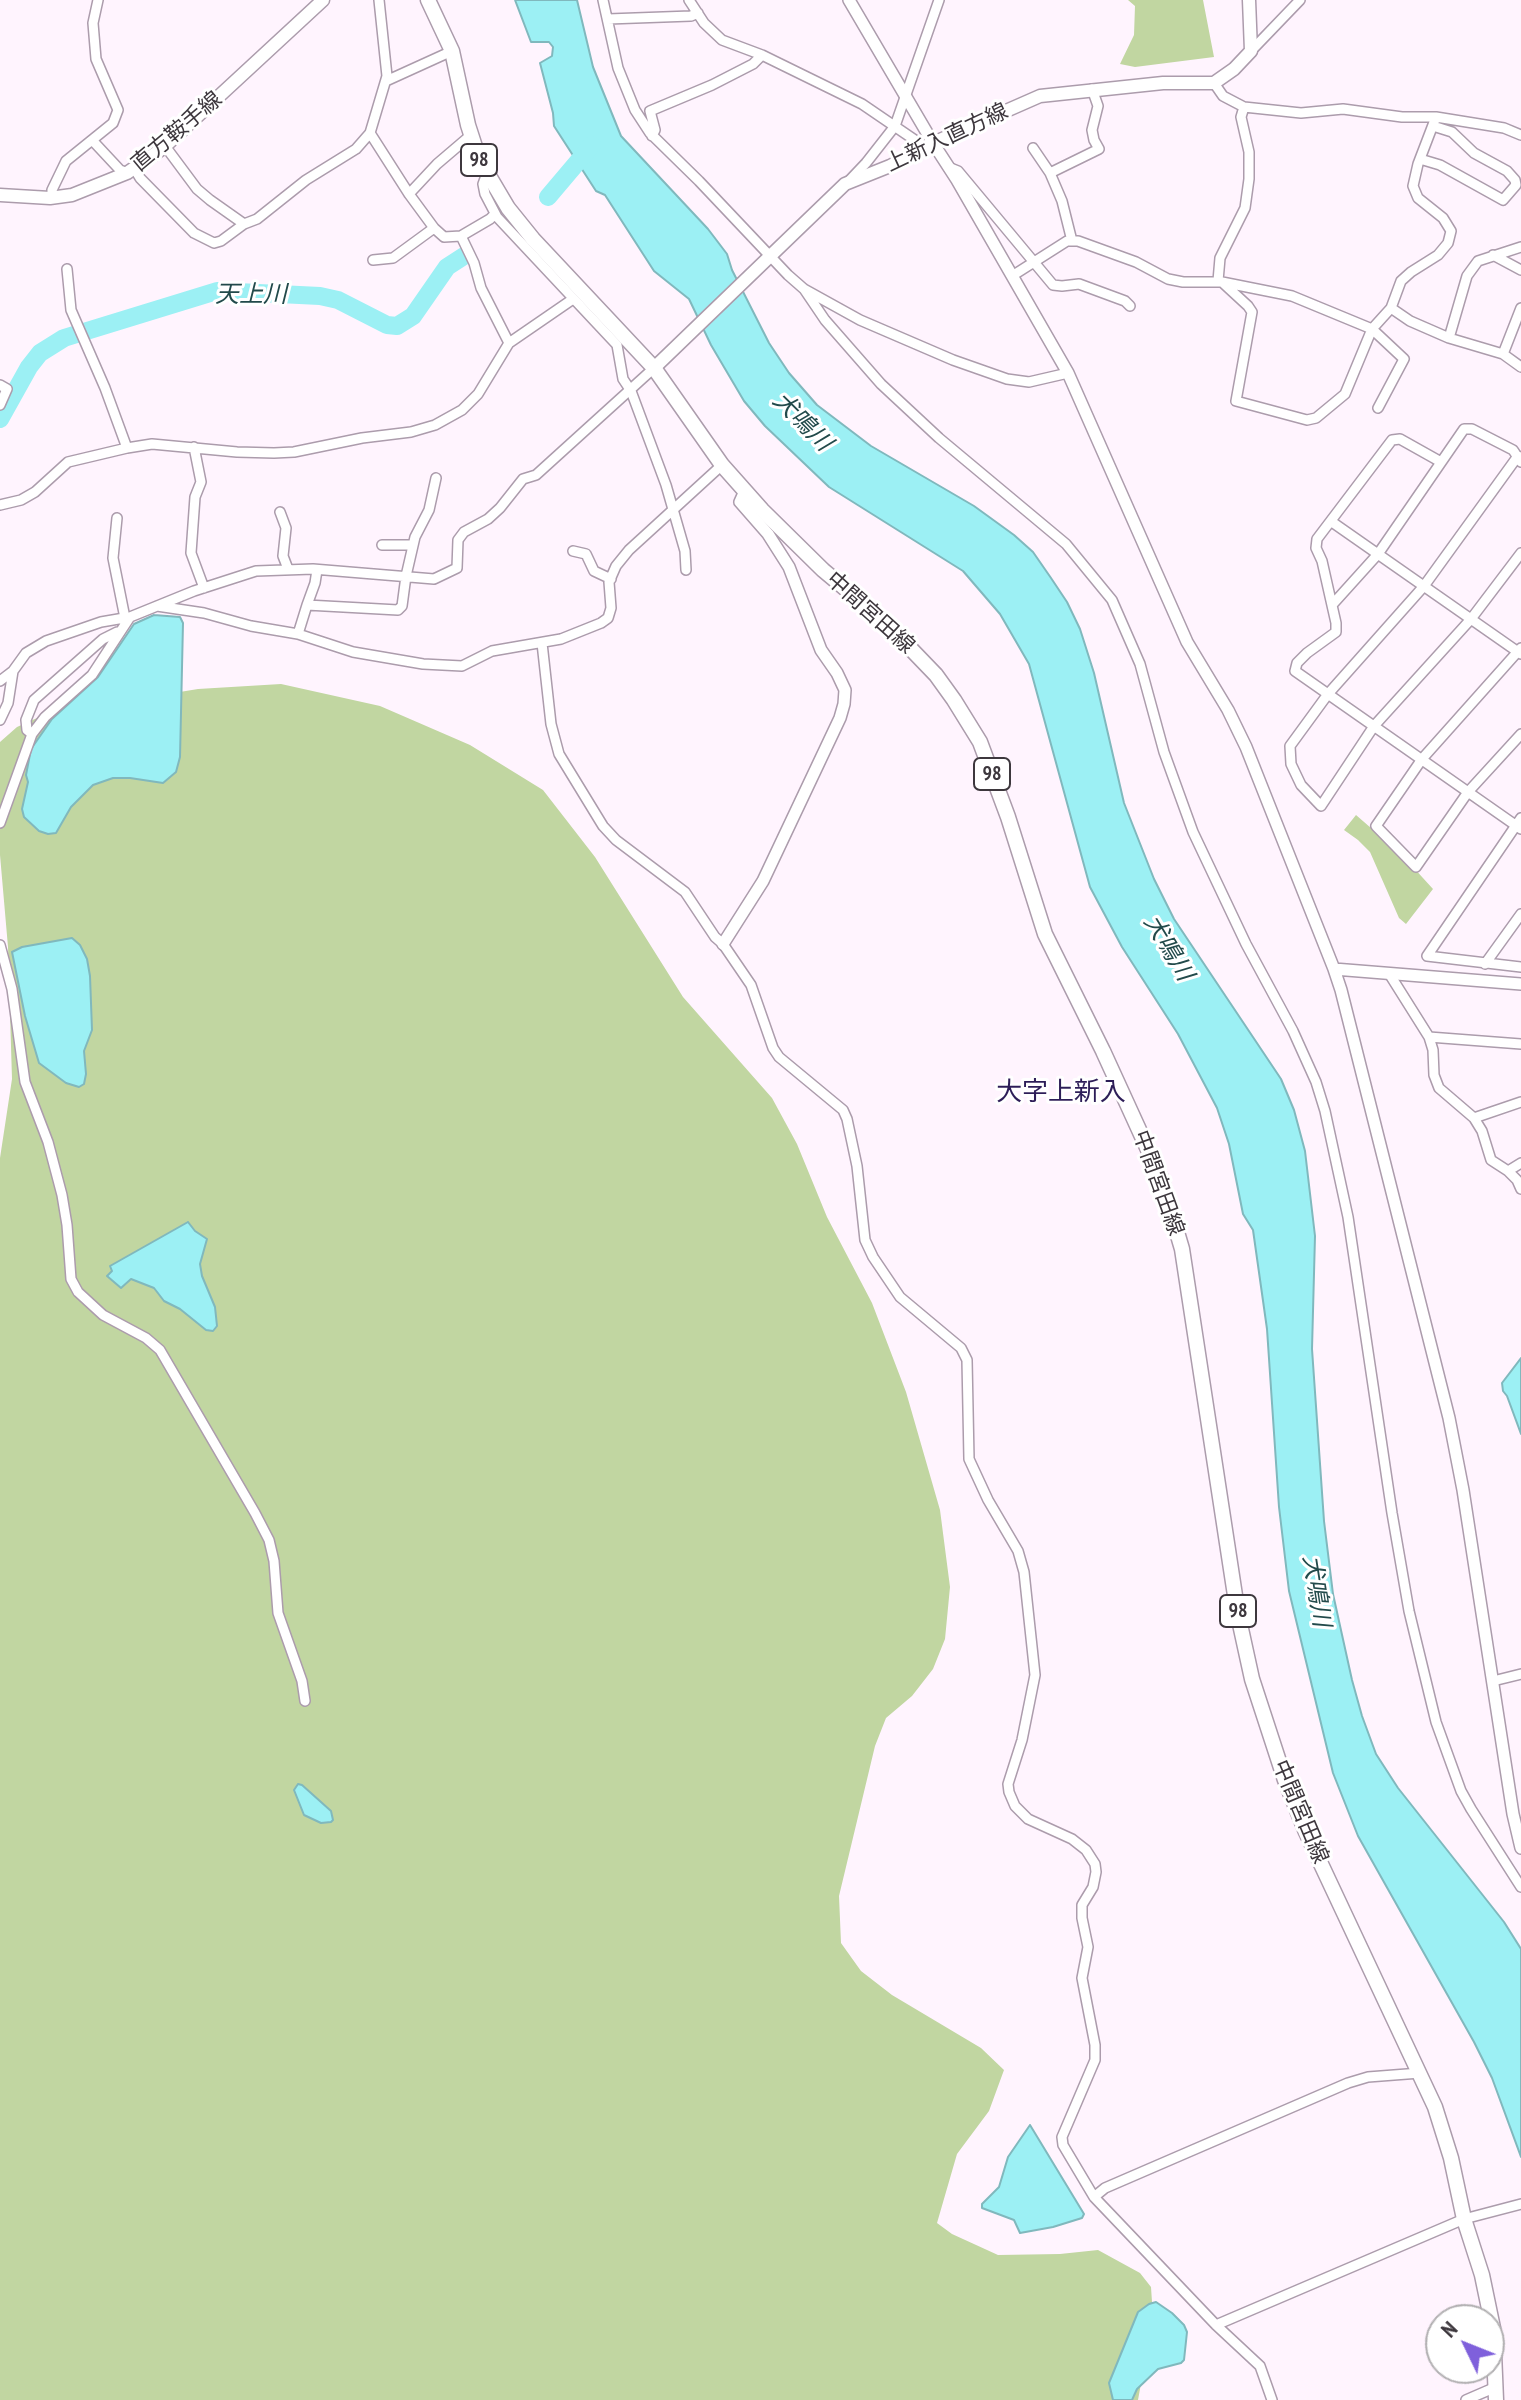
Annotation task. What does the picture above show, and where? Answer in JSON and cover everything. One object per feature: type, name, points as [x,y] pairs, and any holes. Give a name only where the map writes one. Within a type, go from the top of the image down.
[{"type":"main road","name":"直方鞍手線","points":[[1,198],[72,195],[130,171],[165,146],[323,0]]},
{"type":"main road","name":"中間宮田線","points":[[428,0],[452,51],[479,159],[508,208],[533,239],[654,368],[722,465],[745,491],[812,560],[884,621],[936,675],[980,742],[1008,817],[1045,934],[1161,1178],[1182,1249],[1238,1615],[1252,1679],[1306,1832],[1435,2107],[1482,2275],[1493,2328],[1496,2394]]},
{"type":"main road","points":[[1214,83],[1234,69],[1251,51],[1249,0]]},
{"type":"main road","name":"上新入直方線","points":[[654,368],[845,184],[1040,96],[1163,83],[1214,83]]},
{"type":"street","points":[[52,198],[52,190],[66,161],[113,123],[118,110],[96,59],[93,23],[98,0]]},
{"type":"street","points":[[92,140],[120,170],[130,171],[140,178],[201,237],[214,243],[221,241],[244,224],[257,219],[306,180],[356,149],[370,133],[386,81],[387,64],[379,0]]},
{"type":"street","points":[[603,0],[618,68],[635,110],[652,136],[699,181],[768,257],[804,289],[860,320],[953,360],[1007,379],[1029,382],[1068,373]]},
{"type":"street","points":[[689,0],[722,40],[762,55],[862,104],[929,145]]},
{"type":"street","points":[[849,0],[906,97],[929,145],[948,167],[1068,373],[1187,642],[1228,710],[1246,747],[1334,969],[1449,1418],[1521,1848]]},
{"type":"street","points":[[1251,51],[1300,0]]},
{"type":"street","points":[[845,184],[895,126],[935,1]]},
{"type":"street","points":[[608,19],[691,16],[698,13]]},
{"type":"street","points":[[386,81],[452,51]]},
{"type":"street","points":[[652,136],[655,130],[650,111],[712,85],[753,64],[762,55]]},
{"type":"street","points":[[1214,83],[1223,96],[1244,107],[1301,113],[1343,109],[1504,128],[1521,135]]},
{"type":"street","points":[[1050,173],[1099,149],[1092,130],[1098,106],[1092,89]]},
{"type":"street","points":[[1244,107],[1241,117],[1249,152],[1245,208],[1220,258],[1220,282],[1252,312],[1236,401],[1307,420],[1316,418],[1345,394],[1372,329],[1391,308],[1401,281],[1438,255],[1448,243],[1451,231],[1443,218],[1418,198],[1413,186],[1434,122]]},
{"type":"street","points":[[1420,159],[1440,165],[1503,200],[1516,185],[1507,171],[1474,153],[1452,132],[1434,122]]},
{"type":"street","points":[[370,133],[409,194],[444,237],[461,236],[495,214]]},
{"type":"street","points":[[409,194],[437,164],[471,135]]},
{"type":"street","points":[[165,146],[197,189],[244,224]]},
{"type":"street","points":[[1033,148],[1050,173],[1062,201],[1072,241]]},
{"type":"street","points":[[948,167],[958,171],[1053,285],[1079,284],[1125,301],[1130,306]]},
{"type":"street","points":[[487,173],[483,184],[495,214],[617,345],[623,379],[631,391],[658,460],[685,551],[686,570]]},
{"type":"street","points":[[373,260],[393,258],[434,228]]},
{"type":"street","points":[[461,236],[474,263],[481,288],[509,343]]},
{"type":"street","points":[[1012,276],[1046,252],[1072,241],[1117,254],[1168,279],[1220,282],[1292,296],[1372,329],[1404,359],[1378,408]]},
{"type":"street","points":[[1449,338],[1467,276],[1478,261],[1521,247]]},
{"type":"street","points":[[1493,255],[1521,270]]},
{"type":"street","points":[[67,269],[71,310],[127,448]]},
{"type":"street","points":[[804,289],[825,320],[881,384],[939,438],[1066,544],[1112,600],[1140,664],[1164,752],[1193,832],[1316,1082],[1348,1217],[1409,1611],[1436,1722],[1461,1791],[1521,1887]]},
{"type":"street","points":[[0,505],[21,500],[35,492],[68,462],[127,448],[152,444],[237,452],[294,452],[435,425],[462,410],[478,394],[509,343],[573,299]]},
{"type":"street","points":[[1391,308],[1410,321],[1449,338],[1503,354],[1521,367]]},
{"type":"street","points":[[1503,354],[1521,308]]},
{"type":"street","points":[[0,681],[13,671],[26,653],[46,641],[101,622],[128,617],[256,571],[317,570],[434,579],[457,568],[458,540],[464,532],[488,519],[523,479],[536,475],[654,368]]},
{"type":"street","points":[[0,385],[7,389],[0,405]]},
{"type":"street","points":[[1332,605],[1378,554],[1464,429],[1472,429],[1513,450],[1519,459],[1424,586],[1328,694],[1290,746],[1291,764],[1301,785],[1321,806],[1374,726],[1471,619],[1521,553]]},
{"type":"street","points":[[1441,462],[1400,439],[1392,440],[1317,539],[1316,548],[1322,561],[1336,632],[1307,653],[1297,663],[1295,671],[1519,824],[1427,956],[1521,967]]},
{"type":"street","points":[[194,447],[201,482],[195,497],[191,553],[204,588]]},
{"type":"street","points":[[157,606],[298,634],[353,652],[443,666],[462,666],[492,651],[561,639],[608,618],[611,579],[616,566],[629,550],[722,465]]},
{"type":"street","points":[[307,605],[398,610],[402,606],[415,537],[429,510],[436,478]]},
{"type":"street","points":[[723,944],[763,881],[840,718],[845,690],[821,650],[789,567],[768,534],[740,502],[745,491]]},
{"type":"street","points":[[280,512],[286,528],[283,556],[288,569]]},
{"type":"street","points":[[0,823],[32,734],[45,717],[92,675],[128,617],[113,558],[117,518]]},
{"type":"street","points":[[1332,522],[1520,651],[1422,759],[1376,826],[1416,867],[1468,792],[1521,734]]},
{"type":"street","points":[[382,545],[413,545]]},
{"type":"street","points":[[573,551],[586,554],[594,571],[611,579]]},
{"type":"street","points":[[298,634],[317,570]]},
{"type":"street","points":[[32,734],[27,730],[26,720],[34,700],[103,639],[120,631]]},
{"type":"street","points":[[542,643],[551,724],[559,754],[603,826],[616,840],[685,892],[723,944],[751,985],[779,1057],[843,1110],[857,1166],[865,1240],[873,1257],[900,1297],[961,1348],[967,1360],[969,1459],[988,1500],[1018,1551],[1024,1572],[1035,1675],[1022,1740],[1008,1784],[1009,1792],[1015,1806],[1028,1819],[1072,1839],[1086,1850],[1095,1864],[1096,1872],[1093,1887],[1082,1905],[1088,1947],[1082,1978],[1095,2060],[1062,2137],[1063,2145],[1094,2197],[1216,2325],[1260,2366],[1272,2400]]},
{"type":"street","points":[[0,720],[8,703],[13,671]]},
{"type":"street","points":[[1485,964],[1521,914]]},
{"type":"street","points":[[0,945],[12,989],[25,1082],[48,1142],[62,1195],[71,1279],[78,1292],[103,1315],[146,1338],[160,1350],[255,1513],[269,1540],[278,1613],[302,1681],[305,1701]]},
{"type":"street","points":[[1334,969],[1521,984]]},
{"type":"street","points":[[1390,975],[1429,1037],[1434,1075],[1439,1088],[1474,1118],[1482,1131],[1491,1160],[1508,1171],[1521,1189]]},
{"type":"street","points":[[1429,1037],[1521,1044]]},
{"type":"street","points":[[1474,1118],[1521,1102]]},
{"type":"street","points":[[1508,1171],[1521,1163]]},
{"type":"street","points":[[1493,1681],[1521,1674]]},
{"type":"street","points":[[1094,2197],[1105,2188],[1348,2083],[1368,2077],[1420,2073]]},
{"type":"street","points":[[1216,2325],[1468,2218],[1521,2204]]},
{"type":"street","points":[[1466,2400],[1496,2394]]},
{"type":"green space","points":[[1128,0],[1203,0],[1214,57],[1135,67],[1120,64],[1134,35],[1135,6]]},
{"type":"green space","points":[[281,684],[380,706],[470,745],[543,790],[595,857],[683,997],[772,1098],[797,1144],[827,1217],[872,1303],[906,1392],[940,1510],[950,1587],[945,1639],[933,1669],[912,1696],[886,1718],[875,1746],[839,1896],[841,1943],[861,1971],[892,1995],[981,2048],[1004,2070],[989,2111],[957,2154],[937,2223],[952,2234],[998,2255],[1098,2250],[1140,2273],[1151,2287],[1153,2317],[1138,2400],[0,2400],[0,1158],[12,1079],[8,947],[0,855],[0,742],[17,727],[46,714],[198,689]]},
{"type":"green space","points":[[1356,815],[1402,855],[1433,889],[1406,924],[1399,918],[1370,852],[1344,830]]},
{"type":"water","name":"犬鳴川","points":[[515,0],[577,0],[593,67],[621,136],[708,229],[727,254],[769,343],[789,373],[817,405],[871,446],[974,506],[1014,535],[1033,552],[1067,602],[1080,629],[1094,673],[1124,803],[1154,879],[1174,919],[1281,1079],[1294,1110],[1305,1151],[1315,1236],[1312,1349],[1324,1521],[1333,1594],[1352,1680],[1376,1754],[1398,1788],[1504,1922],[1521,1949],[1521,2157],[1492,2078],[1358,1836],[1333,1773],[1289,1591],[1279,1507],[1267,1329],[1253,1230],[1243,1214],[1229,1144],[1217,1108],[1178,1034],[1122,947],[1090,887],[1029,664],[1000,614],[963,571],[829,487],[765,426],[744,401],[711,345],[689,299],[654,271],[605,195],[596,191],[554,126],[540,63],[552,56],[553,47],[549,42],[531,42]]},
{"type":"water","points":[[154,615],[180,617],[183,623],[180,757],[176,772],[163,783],[113,778],[93,785],[71,807],[56,833],[39,831],[24,817],[22,809],[31,749],[52,719],[98,677],[134,624]]},
{"type":"water","points":[[72,938],[80,945],[87,959],[90,976],[92,1030],[84,1051],[84,1084],[79,1087],[66,1083],[39,1063],[25,1016],[12,952],[22,947]]},
{"type":"water","points":[[188,1222],[207,1239],[200,1264],[215,1307],[217,1326],[213,1331],[206,1330],[180,1309],[164,1301],[154,1288],[131,1279],[121,1288],[107,1276],[112,1271],[110,1266]]},
{"type":"water","points":[[1521,1358],[1521,1434],[1502,1383]]},
{"type":"water","points":[[298,1784],[331,1811],[331,1822],[321,1823],[304,1815],[294,1790]]},
{"type":"water","points":[[1030,2125],[1084,2214],[1082,2218],[1053,2227],[1020,2233],[1014,2220],[982,2208],[982,2204],[999,2187],[1008,2157]]},
{"type":"water","points":[[1156,2302],[1184,2325],[1187,2332],[1184,2360],[1158,2369],[1137,2389],[1132,2400],[1113,2400],[1109,2383],[1138,2312]]},
{"type":"waterway","name":"天上川","points":[[548,197],[592,145]]},
{"type":"waterway","name":"天上川","points":[[0,419],[40,353],[64,338],[217,291],[320,296],[338,300],[387,325],[397,326],[413,316],[447,267],[464,256]]},
{"type":"district","name":"大字上新入","points":[[1061,1093]]}]
